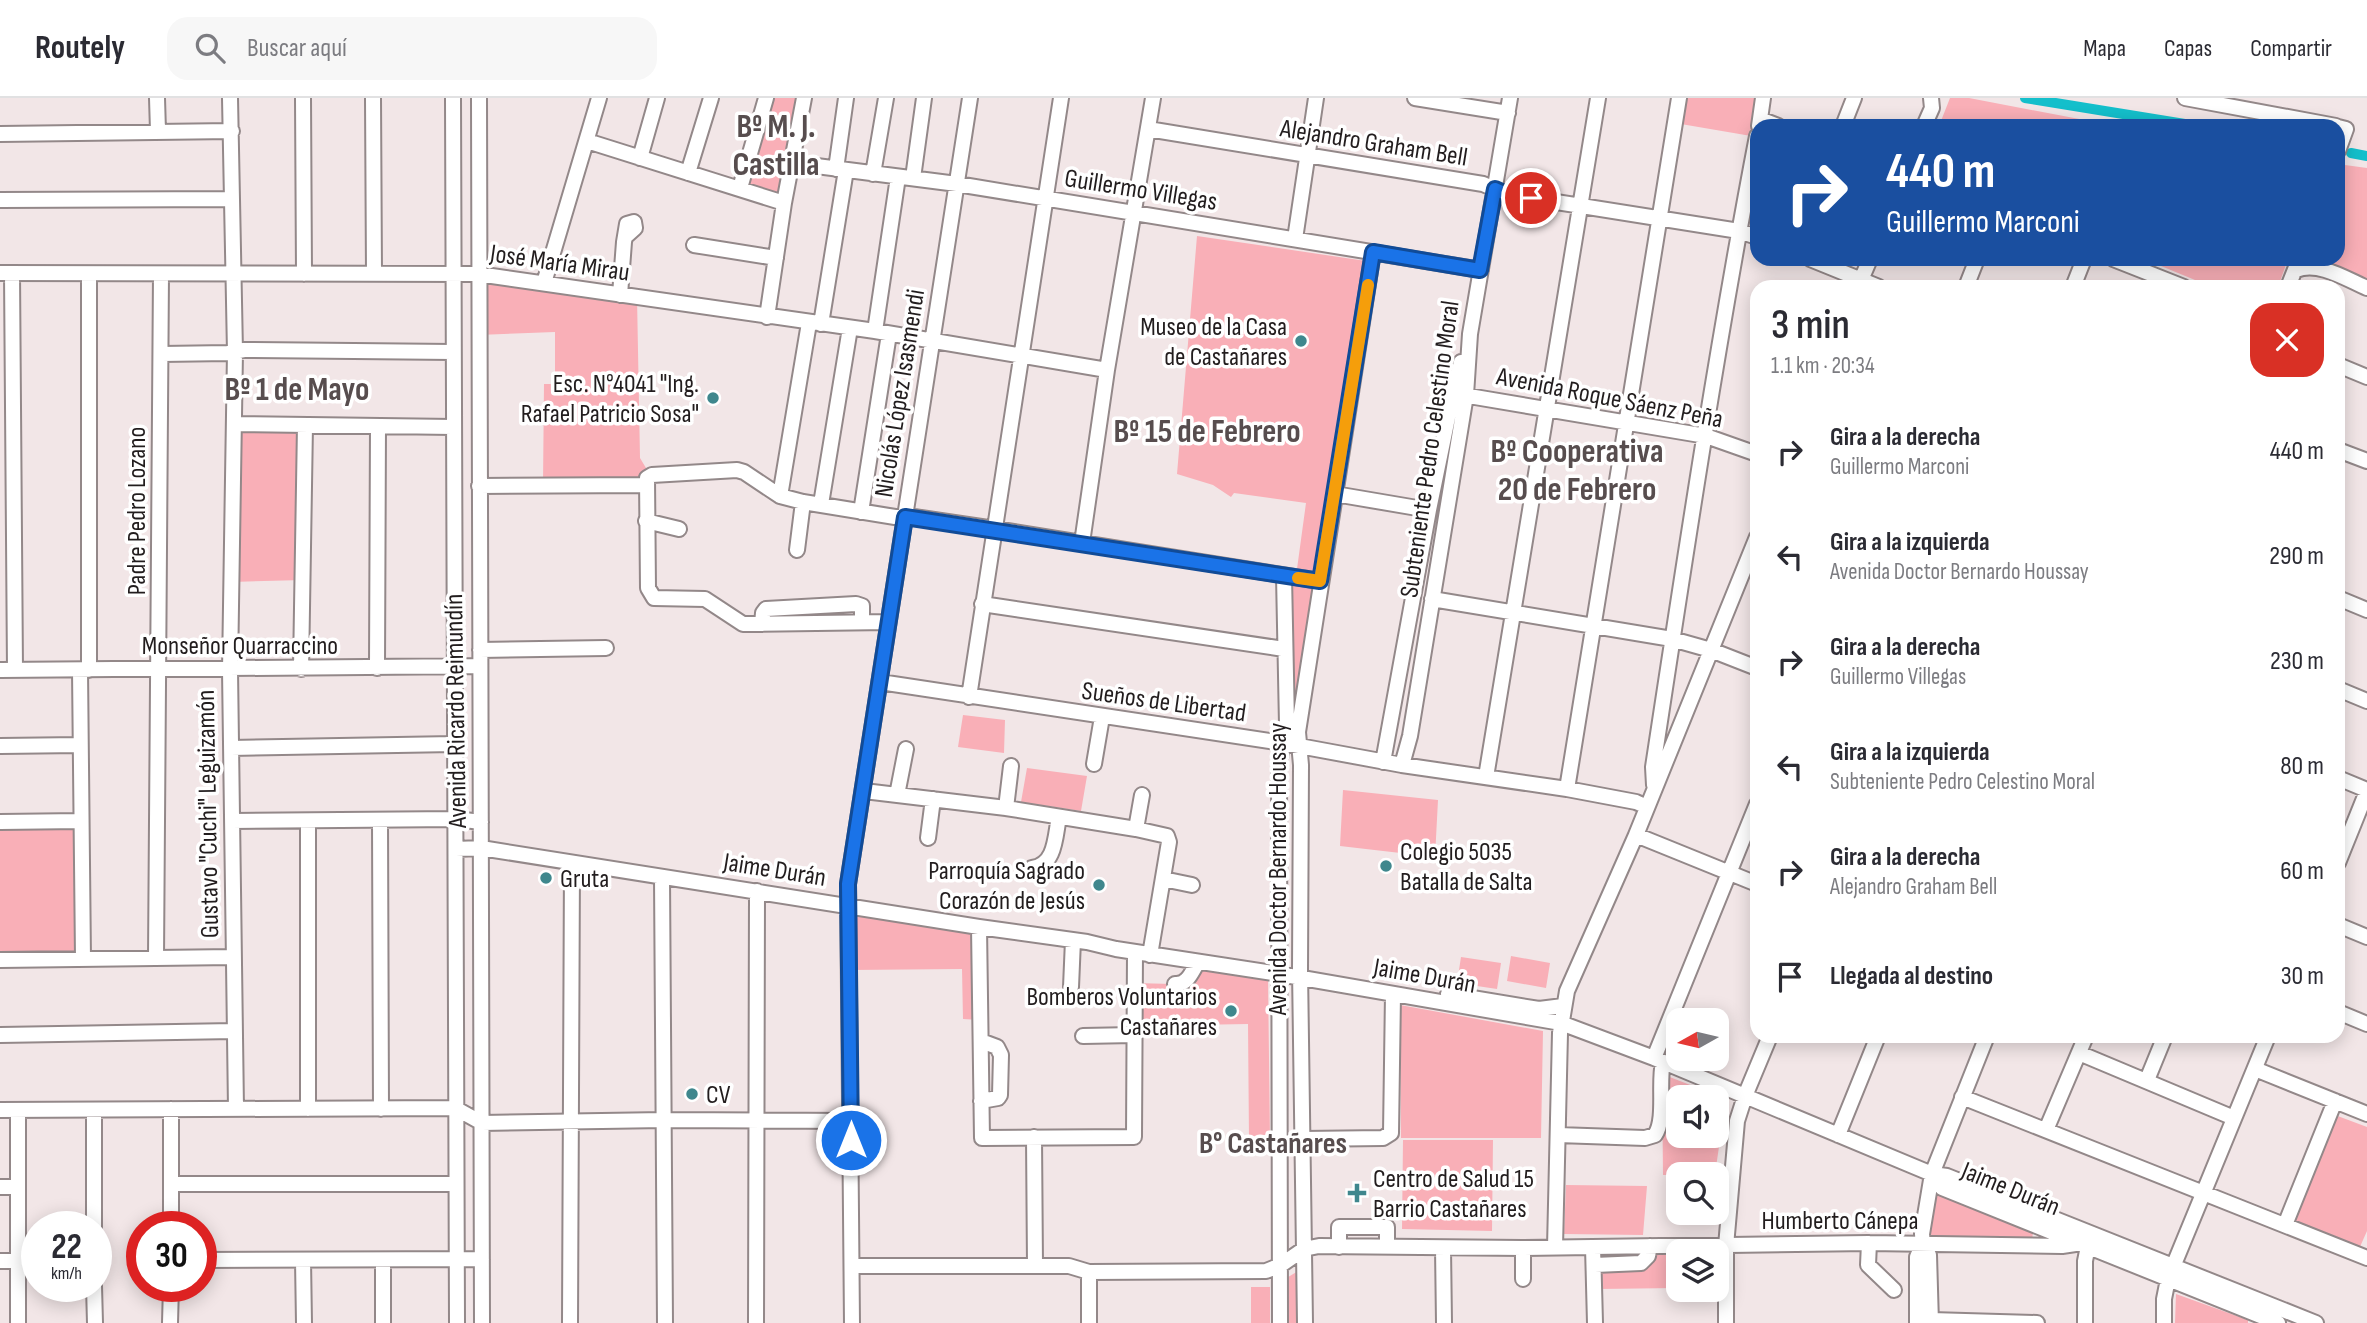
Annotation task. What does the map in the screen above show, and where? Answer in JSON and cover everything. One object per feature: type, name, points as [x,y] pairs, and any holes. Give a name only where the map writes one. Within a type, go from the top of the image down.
[{"type":"street","points":[[157,98],[158,131]]},
{"type":"street","name":"Gustavo \"Cuchi\" Leguizamón","points":[[230,98],[235,352],[230,670],[236,1109]]},
{"type":"street","points":[[303,98],[304,274]]},
{"type":"street","points":[[373,98],[374,274]]},
{"type":"street","name":"Avenida Ricardo Reimundín","points":[[453,98],[457,1323]]},
{"type":"street","name":"Avenida Ricardo Reimundín","points":[[479,98],[482,1323]]},
{"type":"street","points":[[544,283],[599,98]]},
{"type":"street","points":[[640,158],[657,98]]},
{"type":"street","points":[[688,173],[711,98]]},
{"type":"street","points":[[740,188],[766,98]]},
{"type":"street","points":[[767,317],[784,203],[804,98]]},
{"type":"street","points":[[780,496],[815,323],[841,170],[846,98]]},
{"type":"street","points":[[873,174],[886,98]]},
{"type":"street","points":[[861,512],[882,332],[906,178],[924,98]]},
{"type":"street","name":"Nicolás López Isasmendi","points":[[852,1323],[848,884],[970,98]]},
{"type":"street","points":[[969,697],[1061,98]]},
{"type":"street","points":[[1082,543],[1107,370],[1153,98]]},
{"type":"street","points":[[1295,239],[1316,98]]},
{"type":"street","points":[[1415,98],[1509,105]]},
{"type":"street","points":[[1486,777],[1598,98]]},
{"type":"street","points":[[1567,789],[1679,98]]},
{"type":"street","points":[[1760,119],[1763,98]]},
{"type":"street","points":[[1846,119],[1854,98]]},
{"type":"street","points":[[2185,98],[2297,119]]},
{"type":"street","points":[[1926,119],[1931,100]]},
{"type":"street","name":"Subteniente Pedro Celestino Moral","points":[[1402,765],[1441,550],[1459,394],[1509,105]]},
{"type":"street","name":"Alejandro Graham Bell","points":[[1148,129],[1483,184],[1506,194],[1750,235]]},
{"type":"street","points":[[0,134],[232,131]]},
{"type":"street","points":[[587,141],[784,203]]},
{"type":"street","name":"Guillermo Villegas","points":[[793,163],[957,184],[1480,270]]},
{"type":"street","points":[[1654,790],[1653,767],[1672,639],[1750,173]]},
{"type":"street","points":[[0,200],[232,199]]},
{"type":"street","points":[[620,295],[625,237]]},
{"type":"street","points":[[694,245],[776,258]]},
{"type":"street","name":"Avenida Doctor Bernardo Houssay","points":[[1305,1323],[1298,732],[1373,252]]},
{"type":"street","points":[[1825,266],[1854,280]]},
{"type":"street","points":[[2130,266],[2166,280]]},
{"type":"street","points":[[2301,266],[2316,267],[2367,288]]},
{"type":"street","points":[[6,273],[7,670]]},
{"type":"street","name":"José María Mirau","points":[[6,273],[478,274],[882,332],[1107,370]]},
{"type":"street","points":[[83,959],[80,745],[85,670],[89,274]]},
{"type":"street","name":"Padre Pedro Lozano","points":[[156,958],[161,274]]},
{"type":"street","points":[[821,504],[850,328]]},
{"type":"street","points":[[162,354],[244,350],[453,352]]},
{"type":"street","points":[[2345,368],[2367,377]]},
{"type":"street","points":[[1383,762],[1429,510],[1459,394]]},
{"type":"street","name":"Avenida Roque Sáenz Peña","points":[[1459,394],[1706,436],[1750,452]]},
{"type":"street","points":[[234,424],[453,427]]},
{"type":"street","points":[[301,669],[305,425]]},
{"type":"street","points":[[377,668],[378,426]]},
{"type":"street","points":[[2345,453],[2367,461]]},
{"type":"street","points":[[479,486],[649,480],[737,470],[780,496],[803,502],[995,529],[1320,581]]},
{"type":"street","points":[[649,480],[646,521],[650,595],[660,600],[705,599],[738,622],[888,622]]},
{"type":"street","points":[[1335,494],[1429,510]]},
{"type":"street","points":[[797,550],[803,502]]},
{"type":"street","points":[[646,521],[679,528]]},
{"type":"street","points":[[1426,525],[1441,550]]},
{"type":"street","points":[[1555,1247],[1561,1023],[1567,991],[1636,835],[1750,554]]},
{"type":"street","name":"Avenida Doctor Bernardo Houssay","points":[[1280,1323],[1282,1233],[1279,762],[1287,725],[1284,576]]},
{"type":"street","points":[[1432,599],[1672,639],[1750,665]]},
{"type":"street","points":[[2345,601],[2367,610]]},
{"type":"street","points":[[982,604],[1284,649]]},
{"type":"street","points":[[1404,648],[1425,644]]},
{"type":"street","points":[[480,650],[606,648]]},
{"type":"street","name":"Monseñor Quarraccino","points":[[7,670],[480,666]]},
{"type":"street","name":"Sueños de Libertad","points":[[880,682],[1567,789],[1636,802],[1647,807]]},
{"type":"street","points":[[2345,692],[2367,701]]},
{"type":"street","points":[[1094,764],[1101,717]]},
{"type":"street","points":[[231,748],[454,744]]},
{"type":"street","points":[[0,746],[80,745]]},
{"type":"street","points":[[897,794],[906,749]]},
{"type":"street","points":[[1006,808],[1011,766]]},
{"type":"street","points":[[2345,781],[2367,790],[2345,845]]},
{"type":"street","points":[[864,791],[1006,808],[1167,836],[1169,842],[1151,950]]},
{"type":"street","points":[[1136,829],[1142,795]]},
{"type":"street","points":[[928,838],[933,799]]},
{"type":"street","points":[[1032,868],[1046,863],[1051,856],[1059,817]]},
{"type":"street","points":[[232,821],[456,819],[481,822]]},
{"type":"street","points":[[0,822],[81,821]]},
{"type":"street","points":[[308,821],[308,1109]]},
{"type":"street","points":[[380,821],[381,1109]]},
{"type":"street","points":[[1558,1135],[1645,1138],[1654,1135],[1660,1124],[1659,1060],[1750,821]]},
{"type":"street","points":[[1636,835],[1750,881]]},
{"type":"street","name":"Jaime Durán","points":[[456,849],[481,848],[1080,941],[1135,952],[1151,950],[1279,970],[1392,994],[1561,1023],[1659,1060],[1932,1174],[1947,1176],[2278,1323]]},
{"type":"street","points":[[570,1323],[572,863]]},
{"type":"street","points":[[662,877],[665,1323]]},
{"type":"street","points":[[1163,879],[1192,885]]},
{"type":"street","points":[[756,1323],[757,891]]},
{"type":"street","points":[[979,927],[982,1138],[1134,1137],[1135,952]]},
{"type":"street","points":[[2345,928],[2367,937]]},
{"type":"street","name":"Jaime Durán","points":[[1080,941],[1107,940],[1198,962],[1279,970]]},
{"type":"street","points":[[1071,987],[1080,941]]},
{"type":"street","points":[[0,960],[233,957]]},
{"type":"street","points":[[1175,984],[1180,985],[1186,981],[1198,962]]},
{"type":"street","name":"Jaime Durán","points":[[1300,974],[1539,1009],[1563,1006]]},
{"type":"street","points":[[1303,1139],[1383,1138],[1391,1133],[1392,994]]},
{"type":"street","points":[[2345,1015],[2367,1024]]},
{"type":"street","points":[[0,1035],[234,1031]]},
{"type":"street","points":[[1083,1037],[1134,1035]]},
{"type":"street","points":[[1727,1239],[1737,1121],[1767,1043]]},
{"type":"street","points":[[1838,1135],[1875,1043]]},
{"type":"street","points":[[1984,1043],[1932,1174],[1923,1227],[1923,1244],[1917,1257],[1926,1322],[2037,1323]]},
{"type":"street","points":[[2046,1130],[2083,1043]]},
{"type":"street","points":[[2147,1080],[2162,1043]]},
{"type":"street","points":[[2164,1323],[2164,1299],[2170,1273],[2265,1043]]},
{"type":"street","points":[[2079,1053],[2234,1118]]},
{"type":"street","points":[[2255,1069],[2367,1114]]},
{"type":"street","points":[[1962,1097],[2367,1258]]},
{"type":"street","points":[[2285,1225],[2335,1101]]},
{"type":"street","points":[[0,1110],[455,1108],[482,1123],[851,1121]]},
{"type":"street","points":[[171,1109],[171,1211]]},
{"type":"street","points":[[18,1110],[18,1323]]},
{"type":"street","points":[[94,1110],[94,1211]]},
{"type":"street","points":[[1034,1137],[1035,1266]]},
{"type":"street","name":"Jaime Durán","points":[[1932,1174],[1942,1188],[2085,1244],[2170,1273]]},
{"type":"street","points":[[171,1184],[456,1184]]},
{"type":"street","points":[[0,1187],[18,1187]]},
{"type":"street","points":[[1339,1247],[1339,1227],[1387,1227],[1387,1247]]},
{"type":"street","points":[[1282,1233],[1303,1233]]},
{"type":"street","points":[[1869,1243],[1868,1265],[1894,1290]]},
{"type":"street","points":[[2085,1244],[2085,1323]]},
{"type":"street","name":"Humberto Cánepa","points":[[1729,1245],[2085,1244]]},
{"type":"street","points":[[1595,1265],[1636,1265],[1648,1256],[1650,1246]]},
{"type":"street","name":"Humberto Cánepa","points":[[1304,1249],[1666,1246]]},
{"type":"street","points":[[1593,1247],[1595,1323]]},
{"type":"street","points":[[1443,1248],[1444,1323]]},
{"type":"street","points":[[1523,1248],[1523,1279]]},
{"type":"street","points":[[853,1266],[1069,1266],[1089,1272],[1266,1270],[1281,1265],[1304,1249]]},
{"type":"street","points":[[217,1260],[482,1259]]},
{"type":"street","points":[[303,1260],[304,1323]]},
{"type":"street","points":[[383,1260],[383,1323]]},
{"type":"street","points":[[0,1261],[18,1261]]},
{"type":"street","points":[[1089,1272],[1089,1323]]},
{"type":"street","points":[[2170,1273],[2316,1323]]},
{"type":"street","points":[[94,1302],[95,1323]]},
{"type":"street","points":[[170,1323],[171,1302]]},
{"type":"street","points":[[1726,1302],[1726,1323]]},
{"type":"shaded area","points":[[766,98],[803,98],[784,203],[740,188]]},
{"type":"shaded area","points":[[1679,98],[1760,98],[1758,119],[1750,119],[1750,136],[1675,123]]},
{"type":"shaded area","points":[[1950,98],[1969,98],[2079,119],[1942,119]]},
{"type":"shaded area","points":[[2345,165],[2367,168],[2367,281],[2331,266],[2345,266]]},
{"type":"shaded area","points":[[1197,236],[1366,261],[1315,571],[1297,569],[1306,503],[1234,493],[1231,497],[1213,485],[1177,474]]},
{"type":"shaded area","points":[[2161,266],[2286,266],[2280,280],[2195,280]]},
{"type":"shaded area","points":[[478,274],[637,297],[640,458],[649,473],[646,485],[543,484],[544,384],[555,384],[555,332],[478,335]]},
{"type":"shaded area","points":[[234,424],[305,425],[303,580],[231,582]]},
{"type":"shaded area","points":[[1291,585],[1316,589],[1297,718],[1292,714]]},
{"type":"shaded area","points":[[963,715],[1005,720],[1004,753],[958,747]]},
{"type":"shaded area","points":[[1027,768],[1087,776],[1081,811],[1021,802]]},
{"type":"shaded area","points":[[1343,790],[1438,800],[1435,857],[1340,846]]},
{"type":"shaded area","points":[[76,826],[77,955],[0,955],[0,827]]},
{"type":"shaded area","points":[[849,906],[977,927],[980,1020],[963,1019],[962,969],[850,970]]},
{"type":"shaded area","points":[[1511,956],[1550,963],[1546,988],[1507,981]]},
{"type":"shaded area","points":[[1461,957],[1501,963],[1497,989],[1457,983]]},
{"type":"shaded area","points":[[1198,962],[1268,976],[1270,1140],[1249,1140],[1248,1024],[1136,1026],[1134,983],[1173,984],[1175,997],[1175,984]]},
{"type":"shaded area","points":[[1400,1005],[1543,1031],[1541,1138],[1401,1138]]},
{"type":"shaded area","points":[[1662,1074],[1690,1085],[1666,1085],[1666,1148],[1719,1148],[1717,1162],[1666,1162],[1666,1175],[1663,1175]]},
{"type":"shaded area","points":[[2335,1115],[2367,1127],[2367,1231],[2359,1249],[2293,1225]]},
{"type":"shaded area","points":[[1403,1140],[1493,1140],[1492,1231],[1402,1229]]},
{"type":"shaded area","points":[[1566,1185],[1647,1186],[1643,1235],[1564,1234]]},
{"type":"shaded area","points":[[1936,1193],[2033,1231],[2032,1241],[1932,1241],[1929,1218]]},
{"type":"shaded area","points":[[1598,1254],[1666,1255],[1666,1288],[1598,1289]]},
{"type":"shaded area","points":[[1303,1268],[1303,1323],[1281,1323],[1280,1282]]},
{"type":"shaded area","points":[[1251,1287],[1270,1287],[1270,1323],[1251,1323]]},
{"type":"shaded area","points":[[2176,1294],[2248,1320],[2248,1323],[2175,1323]]},
{"type":"waterway","points":[[2025,98],[2154,119]]},
{"type":"waterway","points":[[2351,153],[2367,156]]},
{"type":"slow traffic","points":[[1298,578],[1320,581],[1368,285]]},
{"type":"place","name":"Museo de la Casa de Castañares","points":[[1301,341]]},
{"type":"place","name":"Esc. N°4041 \"Ing. Rafael Patricio Sosa\"","points":[[713,398]]},
{"type":"place","name":"Colegio 5035 Batalla de Salta","points":[[1386,866]]},
{"type":"place","name":"Gruta","points":[[546,878]]},
{"type":"place","name":"Parroquía Sagrado Corazón de Jesús","points":[[1099,885]]},
{"type":"place","name":"Bomberos Voluntarios Castañares","points":[[1231,1011]]},
{"type":"place","name":"CV","points":[[692,1094]]},
{"type":"place","name":"Centro de Salud 15 Barrio Castañares","points":[[1357,1193]]},
{"type":"district","name":"Bº M. J. Castilla","points":[[776,144]]},
{"type":"district","name":"Bº 1 de Mayo","points":[[297,388]]},
{"type":"district","name":"Bº 15 de Febrero","points":[[1207,430]]},
{"type":"district","name":"Bº Cooperativa 20 de Febrero","points":[[1577,469]]},
{"type":"district","name":"B° Castañares","points":[[1273,1143]]},
{"type":"route","points":[[851,1140],[848,884],[905,517],[1320,581],[1373,252],[1480,270],[1495,189],[1506,194],[1531,198]]}]
